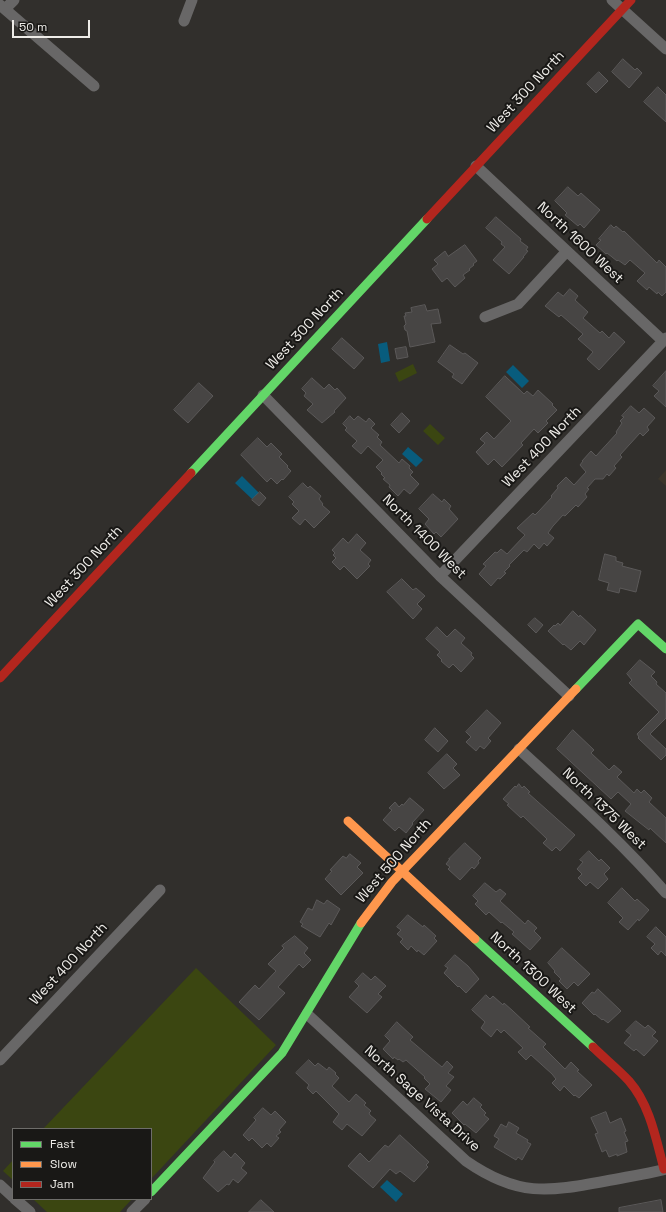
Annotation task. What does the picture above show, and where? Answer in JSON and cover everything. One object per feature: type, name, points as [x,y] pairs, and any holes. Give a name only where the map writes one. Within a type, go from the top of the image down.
[{"type":"street","points":[[14,0],[3,7],[94,86]]},
{"type":"street","points":[[184,21],[192,0]]},
{"type":"street","points":[[612,0],[666,49]]},
{"type":"street","name":"West 300 North","points":[[0,678],[631,0]]},
{"type":"street","name":"North 1600 West","points":[[476,166],[665,340]]},
{"type":"street","points":[[485,317],[518,304],[567,251]]},
{"type":"street","name":"West 400 North","points":[[440,576],[665,340]]},
{"type":"street","name":"North 1400 West","points":[[263,395],[440,576],[570,696]]},
{"type":"street","name":"West 500 North","points":[[152,1191],[282,1053],[367,914],[402,871],[638,624],[666,649]]},
{"type":"street","name":"North 1375 West","points":[[519,749],[610,833],[666,893]]},
{"type":"street","name":"North 1300 West","points":[[348,821],[629,1081],[646,1107],[653,1123],[665,1169]]},
{"type":"street","name":"West 400 North","points":[[0,1060],[160,890]]},
{"type":"street","name":"North Sage Vista Drive","points":[[307,1014],[466,1161],[495,1179],[511,1185],[527,1188],[560,1189],[665,1169]]},
{"type":"street","points":[[0,1185],[12,1196]]},
{"type":"street","points":[[17,1200],[30,1212]]},
{"type":"street","points":[[132,1212],[143,1200]]},
{"type":"shaded area","points":[[666,470],[666,486],[658,479]]},
{"type":"green space","points":[[413,364],[417,373],[399,382],[395,373]]},
{"type":"green space","points":[[430,424],[445,438],[438,445],[423,431]]},
{"type":"green space","points":[[196,968],[276,1045],[152,1178],[152,1128],[44,1128]]},
{"type":"green space","points":[[12,1161],[12,1179],[3,1171]]},
{"type":"green space","points":[[34,1200],[131,1200],[120,1212],[47,1212]]},
{"type":"water","points":[[387,342],[390,361],[381,363],[378,344]]},
{"type":"water","points":[[513,365],[529,381],[522,388],[506,372]]},
{"type":"water","points":[[408,447],[423,460],[416,467],[402,454]]},
{"type":"water","points":[[242,476],[259,493],[252,499],[235,483]]},
{"type":"water","points":[[387,1180],[403,1194],[396,1202],[380,1187]]},
{"type":"building","points":[[623,59],[635,70],[637,68],[642,73],[629,88],[612,72]]},
{"type":"building","points":[[599,72],[608,81],[596,93],[587,84]]},
{"type":"building","points":[[658,87],[666,95],[666,122],[644,102]]},
{"type":"building","points":[[568,187],[578,196],[581,193],[600,210],[584,228],[580,224],[578,226],[565,215],[567,213],[555,201]]},
{"type":"building","points":[[496,217],[528,247],[526,250],[528,251],[524,257],[509,274],[493,260],[505,247],[501,244],[502,242],[486,228]]},
{"type":"building","points":[[611,225],[614,228],[616,226],[623,232],[624,231],[657,263],[659,260],[666,267],[666,292],[662,296],[658,292],[657,294],[649,287],[647,290],[637,281],[645,273],[630,260],[625,265],[607,253],[606,254],[596,245]]},
{"type":"building","points":[[465,245],[477,261],[469,269],[470,270],[463,275],[465,278],[455,287],[447,278],[442,282],[432,269],[438,264],[434,260],[445,251],[448,256]]},
{"type":"building","points":[[570,289],[578,296],[575,300],[588,312],[583,318],[600,333],[602,331],[609,338],[614,332],[625,342],[599,370],[587,359],[593,352],[578,339],[583,334],[561,315],[559,317],[545,306],[558,292],[563,296]]},
{"type":"building","points":[[425,305],[427,311],[438,309],[441,323],[431,324],[435,342],[410,347],[407,331],[405,330],[404,326],[406,324],[404,316],[406,316],[405,313],[412,312],[411,308]]},
{"type":"building","points":[[342,338],[364,358],[354,369],[332,349]]},
{"type":"building","points":[[450,345],[463,354],[465,353],[478,363],[462,384],[452,377],[454,374],[438,362]]},
{"type":"building","points":[[406,347],[408,357],[397,359],[395,349]]},
{"type":"building","points":[[666,371],[666,407],[654,396],[659,391],[653,386]]},
{"type":"building","points":[[505,376],[524,394],[527,391],[533,396],[538,390],[553,404],[552,405],[557,410],[546,421],[548,423],[538,433],[534,429],[521,443],[523,445],[502,467],[494,459],[488,465],[476,452],[485,443],[480,439],[487,432],[494,439],[511,421],[486,397]]},
{"type":"building","points":[[312,378],[324,389],[329,384],[335,390],[337,388],[346,398],[334,411],[335,412],[322,423],[307,410],[313,404],[304,396],[306,393],[302,389]]},
{"type":"building","points":[[199,383],[213,396],[188,423],[174,410]]},
{"type":"building","points":[[631,406],[639,413],[644,408],[655,418],[647,427],[649,430],[643,436],[640,433],[620,455],[622,457],[614,466],[616,468],[609,476],[607,474],[603,479],[595,479],[587,488],[589,489],[585,494],[587,497],[578,507],[576,505],[565,516],[563,515],[553,526],[548,533],[554,538],[547,546],[544,543],[539,549],[534,544],[527,552],[524,550],[509,565],[510,566],[504,572],[506,573],[500,579],[498,578],[491,586],[479,574],[486,566],[483,564],[495,552],[497,553],[501,549],[507,554],[525,535],[517,528],[533,513],[535,515],[539,511],[552,497],[551,496],[558,488],[557,486],[566,477],[574,485],[586,472],[580,465],[582,461],[591,451],[596,456],[617,433],[616,432],[622,423],[620,421],[624,417],[622,416]]},
{"type":"building","points":[[402,413],[410,421],[399,433],[391,425]]},
{"type":"building","points":[[350,416],[354,420],[358,416],[366,422],[369,418],[375,424],[371,428],[379,435],[377,437],[382,442],[380,445],[399,463],[402,459],[410,466],[409,468],[413,472],[410,475],[419,484],[410,494],[404,489],[398,496],[389,487],[390,485],[383,479],[385,478],[376,467],[383,460],[368,446],[361,454],[352,446],[357,441],[345,430],[347,428],[343,424]]},
{"type":"building","points":[[258,438],[267,447],[271,443],[282,454],[279,457],[291,471],[277,484],[271,478],[267,482],[241,455]]},
{"type":"building","points":[[303,483],[308,488],[310,486],[321,496],[319,499],[323,504],[322,505],[330,512],[314,528],[305,519],[300,525],[292,518],[299,511],[292,504],[294,502],[289,497]]},
{"type":"building","points":[[260,492],[266,498],[259,506],[252,500]]},
{"type":"building","points":[[433,494],[442,502],[444,499],[451,506],[449,509],[458,519],[441,537],[436,532],[434,534],[425,524],[429,519],[419,509]]},
{"type":"building","points":[[357,534],[366,543],[360,550],[371,560],[368,564],[370,566],[357,579],[344,566],[340,570],[332,562],[336,558],[333,555],[335,553],[332,550],[343,538],[348,543]]},
{"type":"building","points":[[605,554],[616,557],[616,561],[623,563],[622,566],[641,571],[636,592],[620,588],[619,593],[607,590],[609,583],[599,580]]},
{"type":"building","points":[[402,579],[413,590],[416,588],[425,596],[417,604],[422,609],[413,619],[387,592]]},
{"type":"building","points":[[573,611],[579,617],[580,615],[596,630],[584,645],[580,641],[571,650],[564,644],[563,645],[548,631],[558,623],[560,625]]},
{"type":"building","points":[[535,618],[543,625],[536,633],[528,625]]},
{"type":"building","points":[[437,627],[447,637],[455,629],[465,638],[461,643],[472,653],[471,655],[474,658],[461,672],[453,664],[449,668],[441,661],[442,660],[437,655],[440,652],[426,639]]},
{"type":"building","points":[[640,660],[655,672],[651,676],[657,682],[656,684],[666,693],[666,718],[650,734],[666,749],[666,755],[661,760],[638,738],[639,737],[637,734],[659,712],[629,683],[632,680],[627,674]]},
{"type":"building","points":[[487,710],[501,723],[488,738],[491,741],[484,749],[480,746],[476,751],[466,742],[471,737],[466,732]]},
{"type":"building","points":[[435,728],[448,741],[438,752],[425,740]]},
{"type":"building","points":[[573,730],[594,750],[591,753],[609,770],[614,765],[622,772],[617,777],[634,793],[637,789],[641,793],[644,790],[652,798],[649,802],[666,818],[666,843],[650,828],[649,830],[625,811],[631,804],[618,792],[611,799],[557,749]]},
{"type":"building","points":[[447,754],[457,764],[453,768],[460,775],[444,789],[428,773]]},
{"type":"building","points":[[519,784],[522,788],[524,786],[530,792],[528,793],[575,835],[560,851],[556,847],[552,851],[543,843],[547,839],[523,816],[521,818],[507,805],[509,804],[503,799],[515,786],[516,787]]},
{"type":"building","points":[[410,798],[424,810],[412,823],[413,824],[406,833],[399,827],[395,831],[383,820],[392,810],[389,808],[395,802],[399,807]]},
{"type":"building","points":[[465,843],[481,858],[474,869],[472,867],[460,880],[448,869],[450,867],[446,864]]},
{"type":"building","points":[[589,851],[599,861],[601,859],[610,868],[604,874],[608,879],[598,889],[590,882],[586,886],[578,878],[582,874],[577,869],[583,862],[580,860]]},
{"type":"building","points":[[350,854],[361,863],[357,867],[363,873],[341,895],[325,879],[332,871],[330,870],[343,856],[346,858]]},
{"type":"building","points":[[485,883],[496,892],[500,889],[506,894],[500,901],[525,924],[528,920],[537,928],[534,931],[541,938],[530,950],[512,934],[514,932],[489,912],[486,915],[475,904],[478,901],[473,896]]},
{"type":"building","points":[[622,888],[635,901],[637,899],[649,910],[628,930],[619,922],[623,918],[608,903]]},
{"type":"building","points":[[317,900],[324,904],[327,900],[340,909],[331,925],[329,923],[320,937],[301,926],[303,924],[300,922],[308,908],[312,910]]},
{"type":"building","points":[[408,915],[423,927],[424,925],[436,936],[434,938],[437,941],[424,955],[418,950],[417,952],[411,946],[408,950],[400,942],[403,939],[397,934],[401,930],[397,927]]},
{"type":"building","points":[[656,927],[666,937],[666,956],[661,951],[658,955],[651,948],[655,944],[647,937]]},
{"type":"building","points":[[295,936],[308,948],[304,953],[311,960],[303,968],[299,964],[278,987],[285,993],[259,1020],[239,1002],[255,985],[259,989],[276,971],[268,964],[284,948],[282,946]]},
{"type":"building","points":[[562,948],[590,974],[578,986],[574,982],[567,989],[559,981],[561,979],[548,963]]},
{"type":"building","points":[[455,955],[468,966],[479,979],[466,993],[444,973],[448,968],[445,966]]},
{"type":"building","points":[[363,973],[371,980],[375,976],[386,986],[378,994],[382,997],[367,1013],[349,997],[359,986],[355,982]]},
{"type":"building","points":[[598,989],[621,1011],[608,1023],[595,1014],[594,1015],[582,1003],[592,992],[594,993]]},
{"type":"building","points":[[486,995],[490,999],[493,996],[503,1005],[504,1003],[546,1044],[543,1047],[565,1069],[571,1062],[579,1070],[577,1071],[592,1085],[579,1098],[575,1095],[574,1096],[564,1086],[560,1091],[552,1083],[556,1079],[552,1074],[531,1055],[526,1060],[518,1052],[523,1048],[504,1030],[501,1033],[497,1029],[491,1037],[481,1028],[485,1022],[472,1010]]},
{"type":"building","points":[[636,1021],[645,1028],[648,1025],[656,1032],[652,1036],[658,1041],[644,1056],[636,1049],[634,1051],[624,1043],[631,1035],[626,1031]]},
{"type":"building","points":[[397,1022],[413,1037],[410,1040],[442,1067],[447,1061],[453,1067],[448,1073],[454,1077],[446,1086],[451,1090],[441,1102],[425,1089],[430,1084],[424,1078],[425,1077],[406,1060],[403,1062],[394,1057],[393,1059],[383,1049],[390,1041],[385,1036]]},
{"type":"building","points":[[309,1060],[315,1066],[318,1063],[327,1070],[329,1067],[336,1073],[335,1074],[339,1078],[332,1086],[349,1102],[356,1094],[366,1103],[364,1105],[371,1111],[369,1113],[370,1115],[376,1120],[362,1136],[347,1124],[342,1130],[333,1122],[339,1114],[316,1091],[313,1094],[307,1088],[309,1085],[296,1073]]},
{"type":"building","points":[[474,1098],[482,1105],[480,1107],[486,1113],[484,1115],[489,1119],[476,1133],[465,1124],[464,1125],[452,1113],[463,1101],[467,1105]]},
{"type":"building","points":[[263,1108],[271,1115],[275,1111],[286,1122],[279,1130],[281,1132],[276,1136],[279,1138],[271,1147],[267,1143],[262,1148],[252,1138],[249,1141],[243,1135],[256,1120],[254,1118]]},
{"type":"building","points":[[606,1112],[610,1123],[621,1118],[626,1131],[624,1132],[628,1141],[625,1142],[627,1152],[617,1156],[617,1154],[609,1157],[606,1150],[602,1152],[595,1134],[598,1133],[591,1118]]},
{"type":"building","points":[[509,1122],[519,1128],[516,1133],[528,1140],[527,1142],[531,1144],[522,1160],[518,1157],[516,1160],[494,1147],[499,1139],[494,1136],[501,1124],[506,1127]]},
{"type":"building","points":[[400,1135],[429,1162],[426,1165],[428,1167],[414,1182],[400,1171],[396,1174],[390,1169],[373,1188],[348,1166],[360,1153],[369,1162],[385,1145],[388,1147]]},
{"type":"building","points":[[224,1151],[231,1158],[235,1153],[245,1163],[241,1168],[247,1173],[238,1183],[233,1179],[229,1185],[227,1184],[218,1192],[203,1178],[215,1162],[214,1161]]},
{"type":"building","points":[[261,1200],[274,1212],[249,1212]]},
{"type":"building","points":[[661,1200],[663,1212],[619,1212],[619,1208]]},
{"type":"traffic: fast","points":[[191,473],[427,219]]},
{"type":"traffic: fast","points":[[576,689],[638,624],[666,649]]},
{"type":"traffic: fast","points":[[152,1191],[282,1053],[361,923]]},
{"type":"traffic: fast","points":[[475,939],[593,1047]]},
{"type":"traffic: slow","points":[[361,923],[392,882],[576,689]]},
{"type":"traffic: slow","points":[[348,821],[475,939]]},
{"type":"traffic: jam","points":[[427,219],[631,0]]},
{"type":"traffic: jam","points":[[0,678],[191,473]]},
{"type":"traffic: jam","points":[[593,1047],[620,1072],[636,1090],[647,1111],[655,1134],[664,1169]]}]
